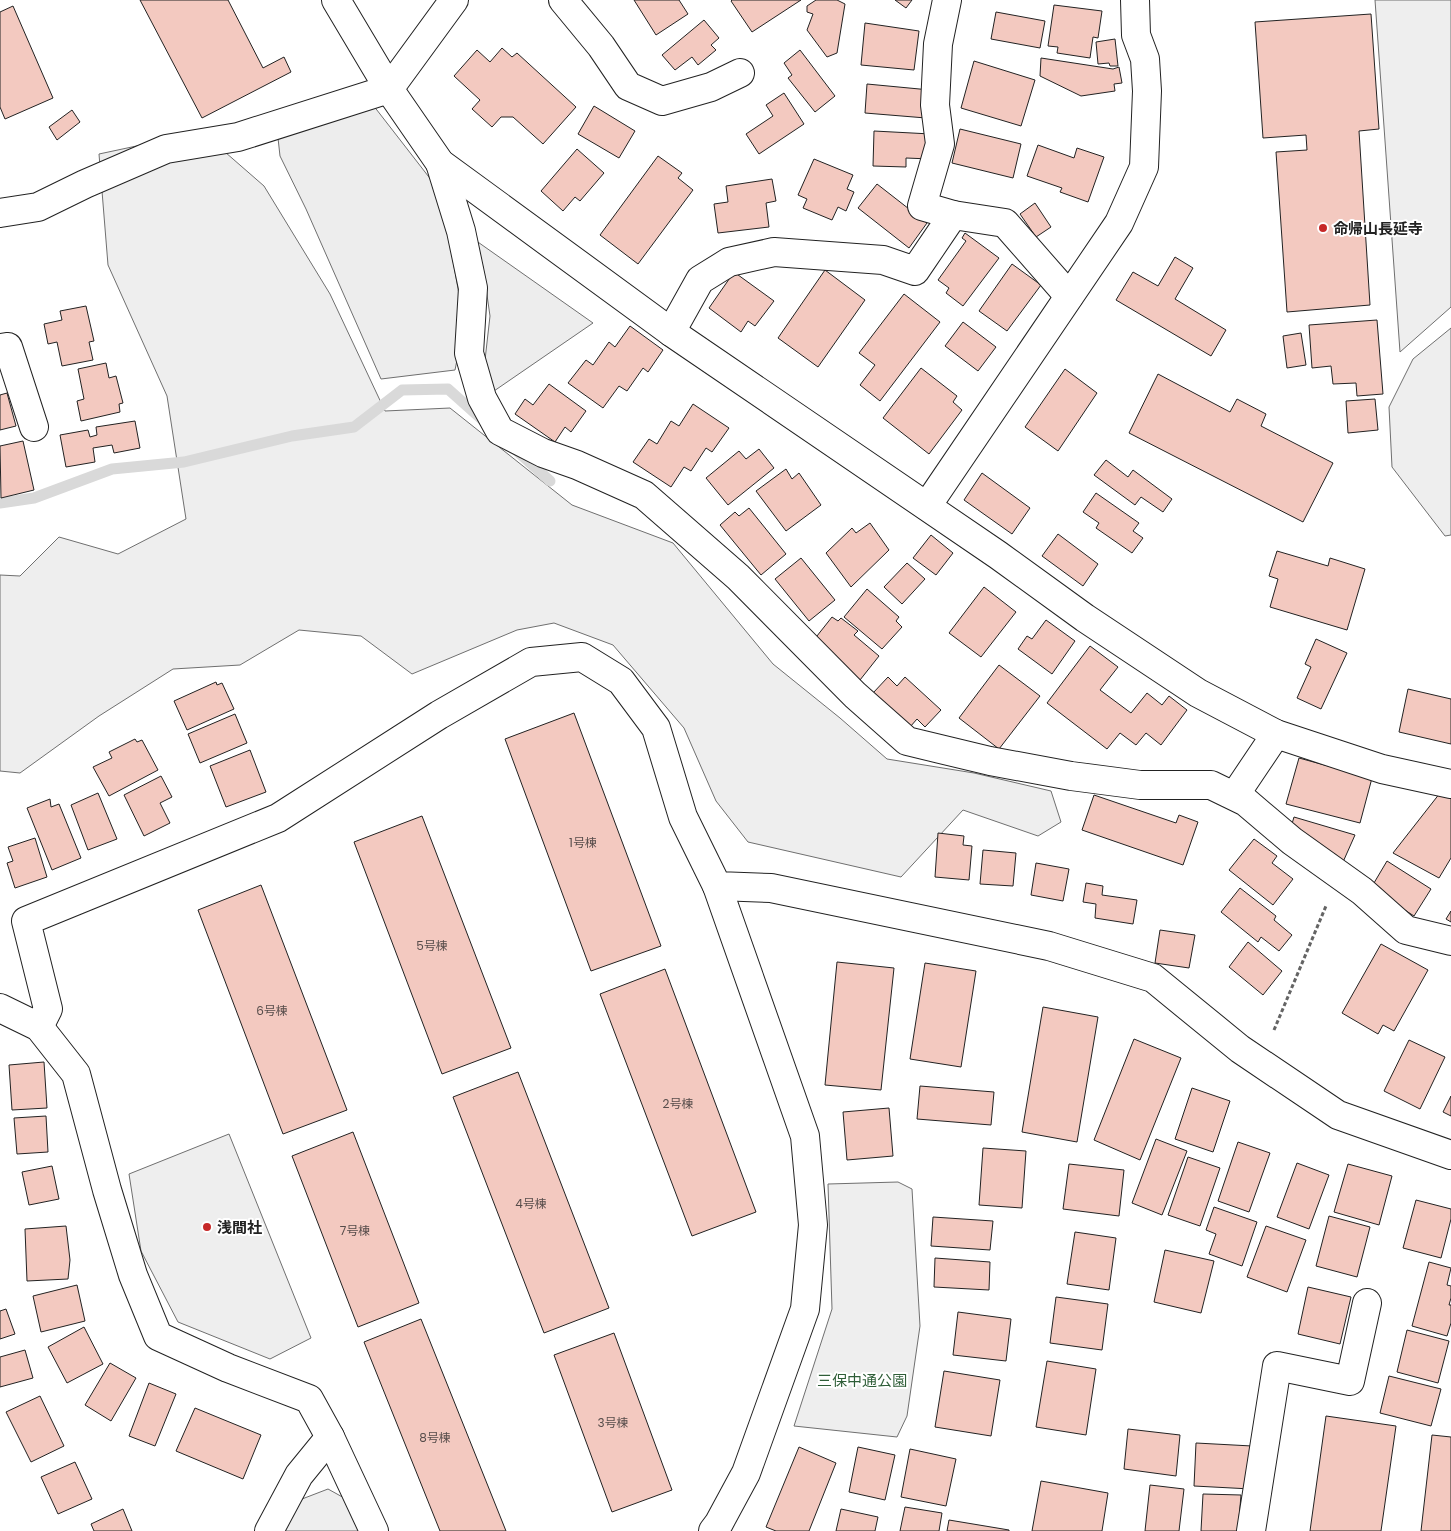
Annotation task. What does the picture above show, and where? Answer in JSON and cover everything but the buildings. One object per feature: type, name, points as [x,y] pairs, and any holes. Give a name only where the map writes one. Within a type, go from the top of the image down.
[{"type":"street","points":[[336,0],[389,90],[440,163],[461,231],[472,288],[469,352],[482,398],[500,431],[543,453],[577,465],[644,495],[738,577],[855,695],[907,741],[990,761],[1071,776],[1140,785],[1211,785],[1246,802],[1292,841],[1362,891],[1406,930],[1451,941]]},
{"type":"street","points":[[0,213],[38,207],[85,184],[166,149],[238,137],[389,90],[454,0]]},
{"type":"street","points":[[563,0],[601,46],[628,86],[662,101],[711,87],[740,73]]},
{"type":"street","points":[[947,0],[938,44],[935,105],[940,144],[922,206],[953,215],[1005,223],[1069,296]]},
{"type":"street","points":[[926,506],[1119,223],[1144,167],[1146,59],[1120,0]]},
{"type":"street","points":[[1135,0],[1136,35]]},
{"type":"street","points":[[440,163],[671,332],[998,555],[1085,618],[1198,693],[1276,734],[1382,769],[1451,784]]},
{"type":"street","points":[[671,332],[700,280],[729,262],[774,252],[883,260],[915,271],[953,215]]},
{"type":"street","points":[[0,348],[8,347],[34,427]]},
{"type":"street","points":[[39,1027],[48,1009],[26,921],[278,818],[439,715],[531,662],[582,657],[621,681],[656,728],[683,816],[717,886],[805,1136],[813,1225],[805,1309],[746,1473],[721,1528]]},
{"type":"street","points":[[1234,795],[1276,734]]},
{"type":"street","points":[[717,886],[771,888],[1049,946],[1153,978],[1240,1049],[1338,1114],[1451,1155]]},
{"type":"street","points":[[0,1008],[39,1027],[76,1074],[107,1190],[133,1275],[158,1336],[228,1368],[309,1399],[330,1437],[374,1531]]},
{"type":"street","points":[[1252,1531],[1277,1366],[1350,1381],[1367,1304]]},
{"type":"street","points":[[268,1531],[299,1475],[330,1437]]},
{"type":"path","points":[[1260,1062],[1339,874]]},
{"type":"green space","points":[[1375,0],[1451,0],[1451,307],[1400,352]]},
{"type":"green space","points":[[202,132],[264,186],[330,294],[385,411],[450,408],[572,505],[673,543],[773,664],[887,759],[974,773],[1051,791],[1061,822],[1038,836],[963,810],[901,877],[748,842],[716,801],[684,728],[613,645],[554,623],[517,630],[412,674],[361,636],[299,630],[240,665],[173,669],[99,716],[20,773],[0,771],[0,575],[20,576],[59,537],[118,554],[186,519],[167,396],[108,265],[99,154]]},
{"type":"green space","points":[[1451,328],[1451,535],[1445,536],[1392,467],[1389,407],[1413,359]]},
{"type":"green space","points":[[229,1134],[311,1338],[270,1359],[178,1322],[141,1251],[129,1174]]},
{"type":"green space","name":"三保中通公園","points":[[898,1182],[912,1189],[920,1326],[907,1416],[897,1437],[794,1426],[832,1309],[828,1184]]},
{"type":"green space","points":[[328,1489],[346,1499],[359,1531],[284,1531],[302,1499]]},
{"type":"shaded area","points":[[373,105],[432,181],[448,232],[460,300],[458,355],[455,370],[381,379],[306,209],[280,156],[278,138]]},
{"type":"shaded area","points":[[475,240],[593,323],[494,391],[485,360],[490,316],[483,267]]},
{"type":"waterway","points":[[0,503],[34,498],[112,469],[184,462],[292,436],[354,427],[402,390],[448,389],[486,423]]},
{"type":"waterway","points":[[516,450],[550,481]]},
{"type":"place","name":"命帰山長延寺","points":[[1323,228]]},
{"type":"place","name":"浅間社","points":[[207,1227]]}]
